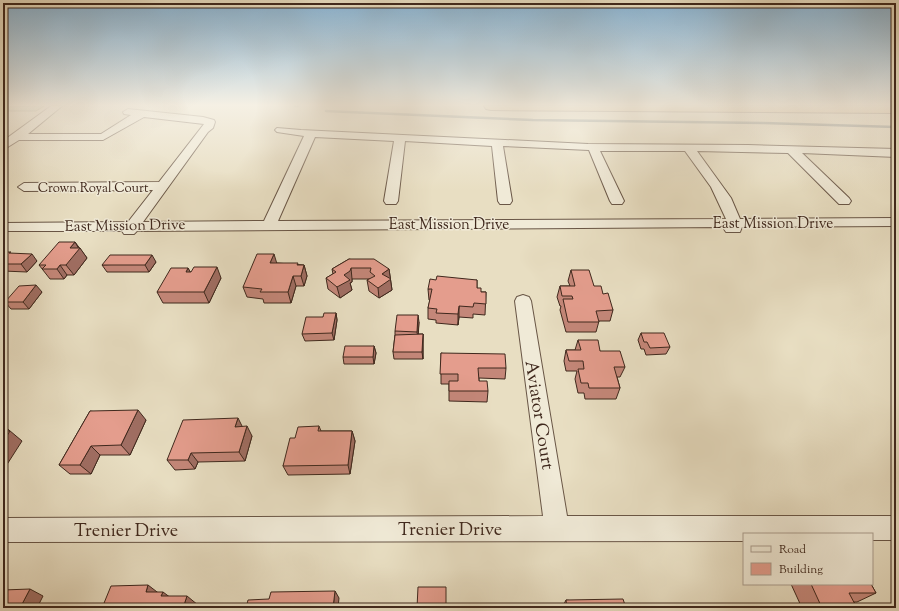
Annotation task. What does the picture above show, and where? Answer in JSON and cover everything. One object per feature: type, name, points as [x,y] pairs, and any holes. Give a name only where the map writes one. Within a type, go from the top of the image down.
[{"type":"street","points":[[3,146],[19,135]]},
{"type":"street","points":[[16,137],[103,137],[107,135]]},
{"type":"street","points":[[130,230],[201,135]]},
{"type":"street","points":[[270,224],[310,135]]},
{"type":"street","points":[[345,135],[593,147],[896,153]]},
{"type":"street","points":[[391,201],[400,137]]},
{"type":"street","points":[[497,143],[505,201]]},
{"type":"street","points":[[593,147],[617,202]]},
{"type":"street","points":[[617,235],[640,231],[724,230],[735,228],[735,223],[720,192],[689,148]]},
{"type":"street","points":[[792,150],[844,201]]},
{"type":"street","name":"Crown Royal Court","points":[[24,187],[163,186]]},
{"type":"street","name":"East Mission Drive","points":[[3,236],[270,224],[896,222]]},
{"type":"street","name":"East Mission Drive","points":[[3,227],[130,230],[617,235],[896,234]]},
{"type":"street","name":"Aviator Court","points":[[523,301],[558,529]]},
{"type":"street","name":"Trenier Drive","points":[[3,530],[896,528]]},
{"type":"building","points":[[59,242],[75,242],[70,248],[80,248],[66,265],[60,265],[57,269],[42,269],[46,265],[39,265]]},
{"type":"building","points":[[3,252],[32,254],[21,264],[3,264]]},
{"type":"building","points":[[257,254],[274,254],[270,263],[298,263],[297,265],[304,265],[301,276],[293,276],[288,292],[260,292],[262,289],[243,287]]},
{"type":"building","points":[[110,255],[152,255],[145,265],[102,265]]},
{"type":"building","points":[[349,259],[374,259],[389,269],[382,274],[391,279],[378,288],[367,280],[375,276],[370,272],[371,268],[351,268],[350,271],[344,275],[350,280],[337,287],[326,278],[336,272],[332,269]]},
{"type":"building","points":[[194,267],[217,267],[204,292],[157,292],[171,268],[188,268],[186,272],[191,272]]},
{"type":"building","points":[[571,270],[589,270],[594,286],[601,286],[603,294],[608,293],[613,310],[596,311],[599,322],[568,322],[563,299],[573,299],[572,296],[562,296],[560,286],[575,286]]},
{"type":"building","points":[[437,276],[477,280],[477,288],[481,288],[481,292],[486,292],[486,304],[474,303],[473,307],[459,306],[458,314],[436,313],[437,309],[428,308],[432,289],[428,289],[430,279],[436,280]]},
{"type":"building","points":[[36,285],[23,302],[5,302],[19,286]]},
{"type":"building","points":[[324,313],[336,313],[332,333],[302,334],[306,317],[323,317]]},
{"type":"building","points":[[397,315],[418,315],[417,332],[395,331]]},
{"type":"building","points":[[641,333],[664,333],[670,347],[650,348],[647,342],[644,342]]},
{"type":"building","points":[[423,334],[422,352],[393,352],[395,335]]},
{"type":"building","points":[[578,340],[598,340],[600,351],[620,351],[625,367],[614,367],[620,388],[589,388],[588,383],[581,383],[578,369],[584,369],[583,361],[569,361],[566,350],[581,350]]},
{"type":"building","points":[[345,346],[374,346],[373,357],[343,357]]},
{"type":"building","points":[[441,353],[505,354],[506,368],[478,368],[479,381],[487,381],[488,391],[449,391],[449,381],[458,381],[458,374],[440,374]]},
{"type":"building","points":[[138,410],[121,445],[91,446],[80,465],[59,465],[90,411]]},
{"type":"building","points":[[238,418],[235,427],[247,426],[239,452],[191,453],[188,460],[167,460],[183,420]]},
{"type":"building","points":[[319,426],[318,431],[352,431],[348,465],[283,466],[290,438],[295,438],[298,427]]},
{"type":"building","points":[[3,431],[10,431],[3,442]]},
{"type":"building","points":[[148,585],[146,592],[163,592],[161,596],[187,596],[183,608],[102,608],[111,586]]},
{"type":"building","points":[[811,585],[872,585],[876,593],[849,593],[857,608],[822,608]]},
{"type":"building","points":[[418,587],[446,587],[446,608],[417,608]]},
{"type":"building","points":[[30,589],[20,608],[3,608],[3,590]]},
{"type":"building","points":[[335,591],[333,608],[246,608],[248,600],[269,599],[271,592]]},
{"type":"building","points":[[623,599],[626,608],[567,608],[566,600]]}]
